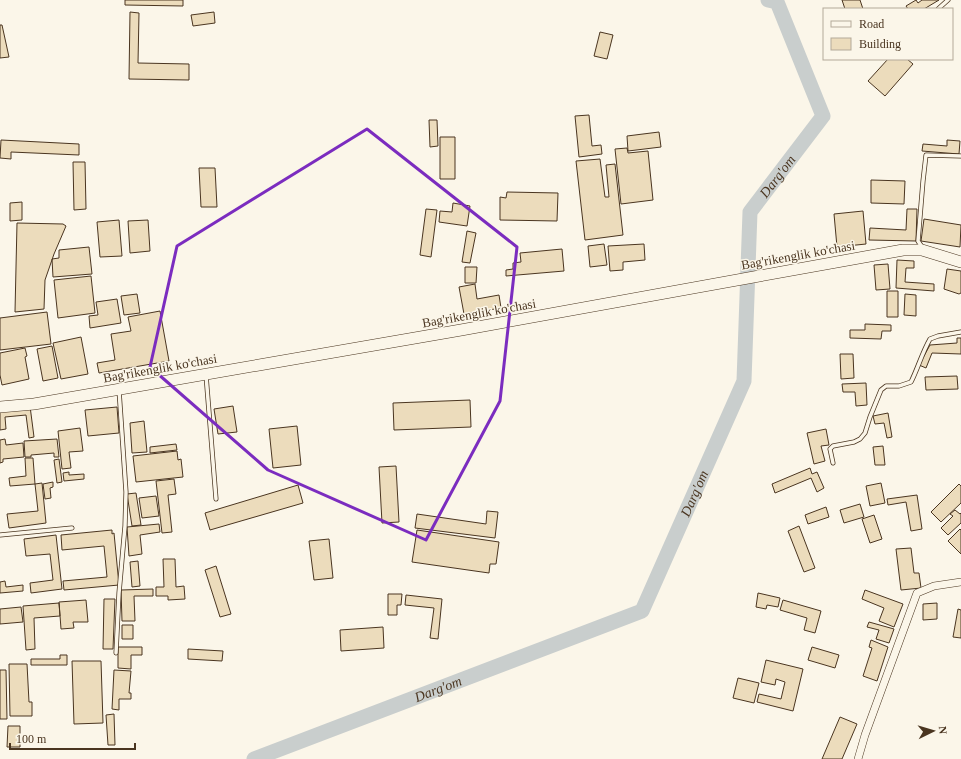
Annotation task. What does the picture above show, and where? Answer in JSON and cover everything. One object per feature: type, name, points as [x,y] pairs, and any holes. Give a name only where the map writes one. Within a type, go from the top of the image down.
[{"type":"main road","name":"Bag'rikenglik ko'chasi","points":[[0,407],[34,404],[461,330],[903,250],[922,250],[961,262]]},
{"type":"street","points":[[858,759],[865,735],[917,593],[934,586],[961,582]]},
{"type":"lane","points":[[939,8],[948,0]]},
{"type":"lane","points":[[922,250],[923,247],[918,241],[926,155],[961,156]]},
{"type":"lane","points":[[832,463],[830,449],[833,446],[854,442],[866,433],[870,417],[882,390],[886,386],[899,386],[912,382],[924,350],[930,340],[938,336],[961,332]]},
{"type":"lane","points":[[206,374],[216,499]]},
{"type":"lane","points":[[116,653],[126,498],[119,389]]},
{"type":"lane","points":[[0,534],[72,528]]},
{"type":"highlighted area","points":[[367,129],[517,247],[500,401],[426,540],[268,470],[150,367],[177,246]]},
{"type":"building","points":[[125,0],[183,0],[183,6],[125,5]]},
{"type":"building","points":[[842,0],[860,0],[863,8],[845,8]]},
{"type":"building","points":[[916,0],[918,3],[922,0],[939,0],[926,8],[907,8],[906,6]]},
{"type":"building","points":[[130,12],[139,13],[138,63],[189,64],[189,80],[129,79]]},
{"type":"building","points":[[214,12],[215,23],[193,26],[191,15]]},
{"type":"building","points":[[0,25],[2,25],[9,57],[0,58]]},
{"type":"building","points":[[600,32],[613,35],[607,59],[594,56]]},
{"type":"building","points":[[887,60],[908,60],[913,64],[885,96],[868,81]]},
{"type":"building","points":[[589,115],[592,146],[601,145],[602,154],[579,157],[575,116]]},
{"type":"building","points":[[429,120],[437,120],[438,146],[430,147]]},
{"type":"building","points":[[659,132],[661,147],[628,151],[627,136]]},
{"type":"building","points":[[440,137],[455,137],[455,179],[440,179]]},
{"type":"building","points":[[1,140],[79,144],[79,155],[11,152],[11,159],[0,158]]},
{"type":"building","points":[[947,140],[960,141],[959,154],[922,151],[923,144],[947,146]]},
{"type":"building","points":[[627,148],[628,153],[648,151],[653,200],[621,204],[615,149]]},
{"type":"building","points":[[600,159],[605,197],[609,197],[606,165],[615,164],[623,235],[585,240],[576,161]]},
{"type":"building","points":[[73,162],[85,162],[86,209],[74,210]]},
{"type":"building","points":[[199,168],[215,168],[217,207],[201,207]]},
{"type":"building","points":[[871,180],[905,181],[904,204],[871,203]]},
{"type":"building","points":[[507,192],[558,193],[557,221],[500,220],[500,197],[506,198]]},
{"type":"building","points":[[22,202],[22,220],[10,221],[10,203]]},
{"type":"building","points":[[453,203],[470,206],[467,226],[439,222],[440,211],[452,212]]},
{"type":"building","points":[[426,209],[437,210],[431,257],[420,255]]},
{"type":"building","points":[[907,209],[917,209],[916,241],[869,240],[870,228],[906,230]]},
{"type":"building","points":[[863,211],[866,244],[837,247],[834,214]]},
{"type":"building","points":[[924,219],[961,225],[960,247],[921,241]]},
{"type":"building","points":[[119,220],[122,256],[100,257],[97,222]]},
{"type":"building","points":[[148,220],[150,251],[130,253],[128,221]]},
{"type":"building","points":[[17,223],[63,224],[66,226],[45,280],[44,309],[15,312]]},
{"type":"building","points":[[467,231],[476,233],[470,263],[462,262]]},
{"type":"building","points":[[604,244],[607,265],[590,267],[588,246]]},
{"type":"building","points":[[644,244],[645,260],[623,262],[623,270],[610,271],[608,246]]},
{"type":"building","points":[[89,247],[92,274],[53,277],[52,259],[59,258],[59,250]]},
{"type":"building","points":[[562,249],[564,271],[506,276],[506,270],[513,269],[513,263],[521,262],[520,253]]},
{"type":"building","points":[[897,260],[914,261],[914,268],[906,268],[905,282],[934,284],[934,291],[896,288]]},
{"type":"building","points":[[888,264],[890,289],[876,290],[874,265]]},
{"type":"building","points":[[465,267],[477,267],[476,283],[465,283]]},
{"type":"building","points":[[947,269],[961,271],[961,293],[959,294],[944,289]]},
{"type":"building","points":[[91,276],[95,313],[58,318],[54,280]]},
{"type":"building","points":[[475,284],[477,299],[499,295],[501,308],[464,314],[459,287]]},
{"type":"building","points":[[887,291],[898,291],[898,317],[887,317]]},
{"type":"building","points":[[137,294],[140,313],[124,315],[121,296]]},
{"type":"building","points":[[905,294],[916,295],[916,316],[904,315]]},
{"type":"building","points":[[117,299],[121,323],[90,328],[89,316],[98,315],[96,302]]},
{"type":"building","points":[[160,311],[169,361],[99,373],[97,363],[115,360],[111,334],[131,331],[128,317]]},
{"type":"building","points":[[47,312],[51,344],[0,350],[0,318]]},
{"type":"building","points":[[865,324],[891,325],[891,331],[882,331],[881,339],[850,338],[850,330],[865,330]]},
{"type":"building","points":[[81,337],[88,374],[61,379],[53,343]]},
{"type":"building","points":[[957,338],[961,338],[961,354],[932,353],[926,368],[919,365],[930,345],[957,343]]},
{"type":"building","points":[[52,346],[58,378],[43,381],[37,349]]},
{"type":"building","points":[[25,348],[29,379],[2,385],[0,375],[0,353]]},
{"type":"building","points":[[840,354],[853,354],[854,378],[841,379]]},
{"type":"building","points":[[957,376],[958,389],[926,390],[925,377]]},
{"type":"building","points":[[866,383],[867,405],[856,406],[855,392],[843,392],[842,384]]},
{"type":"building","points":[[470,400],[471,427],[394,430],[393,403]]},
{"type":"building","points":[[30,406],[34,437],[29,438],[26,415],[5,417],[6,429],[0,430],[0,409]]},
{"type":"building","points":[[233,406],[237,432],[218,434],[214,409]]},
{"type":"building","points":[[117,407],[119,433],[88,436],[85,410]]},
{"type":"building","points":[[888,413],[892,437],[887,438],[884,423],[875,424],[873,416]]},
{"type":"building","points":[[144,421],[147,452],[132,453],[130,423]]},
{"type":"building","points":[[297,426],[301,465],[273,468],[269,429]]},
{"type":"building","points":[[80,428],[83,451],[69,452],[71,468],[62,469],[58,431]]},
{"type":"building","points":[[826,429],[829,445],[821,446],[825,461],[814,464],[807,433]]},
{"type":"building","points":[[5,439],[6,445],[23,443],[24,457],[3,459],[3,462],[0,463],[0,440]]},
{"type":"building","points":[[57,439],[59,457],[54,457],[54,453],[25,457],[24,441]]},
{"type":"building","points":[[176,444],[177,450],[150,453],[150,447]]},
{"type":"building","points":[[883,446],[885,465],[875,465],[873,447]]},
{"type":"building","points":[[177,451],[178,460],[181,459],[183,477],[136,482],[133,456]]},
{"type":"building","points":[[25,458],[33,458],[35,484],[10,486],[9,478],[26,476]]},
{"type":"building","points":[[59,459],[62,482],[57,483],[54,460]]},
{"type":"building","points":[[396,466],[399,522],[382,523],[379,467]]},
{"type":"building","points":[[810,468],[812,474],[817,472],[824,488],[817,492],[811,478],[775,493],[772,484]]},
{"type":"building","points":[[69,472],[69,475],[84,474],[84,479],[64,481],[63,473]]},
{"type":"building","points":[[174,479],[176,494],[168,495],[172,532],[162,533],[156,481]]},
{"type":"building","points":[[53,482],[53,487],[50,488],[51,498],[45,499],[43,484]]},
{"type":"building","points":[[42,483],[46,523],[9,528],[7,514],[38,511],[35,484]]},
{"type":"building","points":[[881,483],[885,503],[870,506],[866,486]]},
{"type":"building","points":[[959,484],[961,486],[961,503],[941,522],[931,512]]},
{"type":"building","points":[[298,485],[303,503],[210,530],[205,513]]},
{"type":"building","points":[[136,493],[141,525],[132,526],[127,494]]},
{"type":"building","points":[[917,495],[922,529],[911,531],[906,502],[888,505],[887,499]]},
{"type":"building","points":[[156,496],[159,516],[142,518],[139,498]]},
{"type":"building","points":[[860,504],[864,517],[844,523],[840,510]]},
{"type":"building","points":[[826,507],[829,517],[808,524],[805,515]]},
{"type":"building","points":[[955,510],[960,514],[961,513],[961,523],[948,535],[941,528],[953,516],[950,514]]},
{"type":"building","points":[[487,511],[498,512],[495,538],[415,528],[417,514],[486,524]]},
{"type":"building","points":[[874,515],[882,539],[870,543],[862,519]]},
{"type":"building","points":[[159,524],[160,532],[140,535],[142,554],[129,556],[127,527]]},
{"type":"building","points":[[799,526],[815,568],[804,572],[788,531]]},
{"type":"building","points":[[960,529],[961,530],[961,554],[948,541]]},
{"type":"building","points":[[112,530],[112,534],[114,533],[119,585],[64,590],[63,581],[107,577],[104,546],[62,550],[61,535]]},
{"type":"building","points":[[417,530],[499,542],[496,564],[490,564],[489,573],[412,562]]},
{"type":"building","points":[[56,535],[62,589],[31,593],[30,583],[53,580],[50,554],[26,556],[24,539]]},
{"type":"building","points":[[329,539],[333,578],[314,580],[309,541]]},
{"type":"building","points":[[911,548],[914,573],[919,573],[921,588],[901,590],[896,549]]},
{"type":"building","points":[[163,559],[175,559],[176,587],[184,586],[185,599],[168,600],[168,596],[156,596],[156,587],[164,587]]},
{"type":"building","points":[[138,561],[140,586],[132,587],[130,562]]},
{"type":"building","points":[[216,566],[231,614],[220,617],[205,570]]},
{"type":"building","points":[[5,581],[6,587],[23,585],[23,591],[0,593],[0,582]]},
{"type":"building","points":[[153,589],[153,596],[134,596],[135,621],[122,621],[121,590]]},
{"type":"building","points":[[865,590],[903,604],[894,627],[879,621],[884,608],[862,599]]},
{"type":"building","points":[[758,593],[780,598],[778,607],[767,605],[766,609],[756,607]]},
{"type":"building","points":[[388,594],[402,594],[401,605],[397,605],[397,615],[388,615]]},
{"type":"building","points":[[406,595],[442,599],[438,639],[430,638],[434,608],[405,605]]},
{"type":"building","points":[[104,599],[115,599],[113,649],[103,649]]},
{"type":"building","points":[[86,600],[88,622],[73,622],[74,628],[61,629],[59,602]]},
{"type":"building","points":[[783,600],[821,611],[815,633],[804,630],[807,618],[780,610]]},
{"type":"building","points":[[59,603],[60,616],[34,618],[35,649],[26,650],[23,606]]},
{"type":"building","points":[[937,603],[937,619],[923,620],[923,604]]},
{"type":"building","points":[[21,607],[23,622],[0,624],[0,609]]},
{"type":"building","points":[[958,609],[961,610],[961,638],[953,637]]},
{"type":"building","points":[[869,622],[894,629],[889,643],[876,639],[879,630],[867,627]]},
{"type":"building","points":[[122,625],[133,625],[133,639],[122,639]]},
{"type":"building","points":[[383,627],[384,648],[341,651],[340,630]]},
{"type":"building","points":[[871,640],[888,647],[877,681],[863,676],[872,648],[869,647]]},
{"type":"building","points":[[118,647],[142,647],[142,655],[131,655],[131,669],[118,668]]},
{"type":"building","points":[[812,647],[839,655],[835,668],[808,660]]},
{"type":"building","points":[[188,649],[223,651],[222,661],[188,659]]},
{"type":"building","points":[[60,655],[67,655],[67,665],[31,665],[31,659],[60,659]]},
{"type":"building","points":[[766,660],[803,669],[793,711],[757,702],[759,694],[781,699],[785,682],[776,679],[775,685],[761,682]]},
{"type":"building","points":[[72,661],[101,661],[103,723],[74,724]]},
{"type":"building","points":[[9,664],[27,664],[29,702],[32,702],[32,716],[10,716]]},
{"type":"building","points":[[0,670],[6,670],[7,719],[0,719]]},
{"type":"building","points":[[114,670],[131,671],[129,693],[131,693],[131,699],[119,699],[119,710],[112,709]]},
{"type":"building","points":[[738,678],[759,683],[754,703],[733,698]]},
{"type":"building","points":[[114,714],[115,745],[108,745],[106,715]]},
{"type":"building","points":[[840,717],[857,724],[842,759],[822,759]]},
{"type":"building","points":[[8,726],[20,726],[20,747],[7,747]]},
{"type":"waterway","name":"Darg'om","points":[[254,759],[642,611],[744,381],[750,212],[823,116],[777,2],[768,0]]}]
